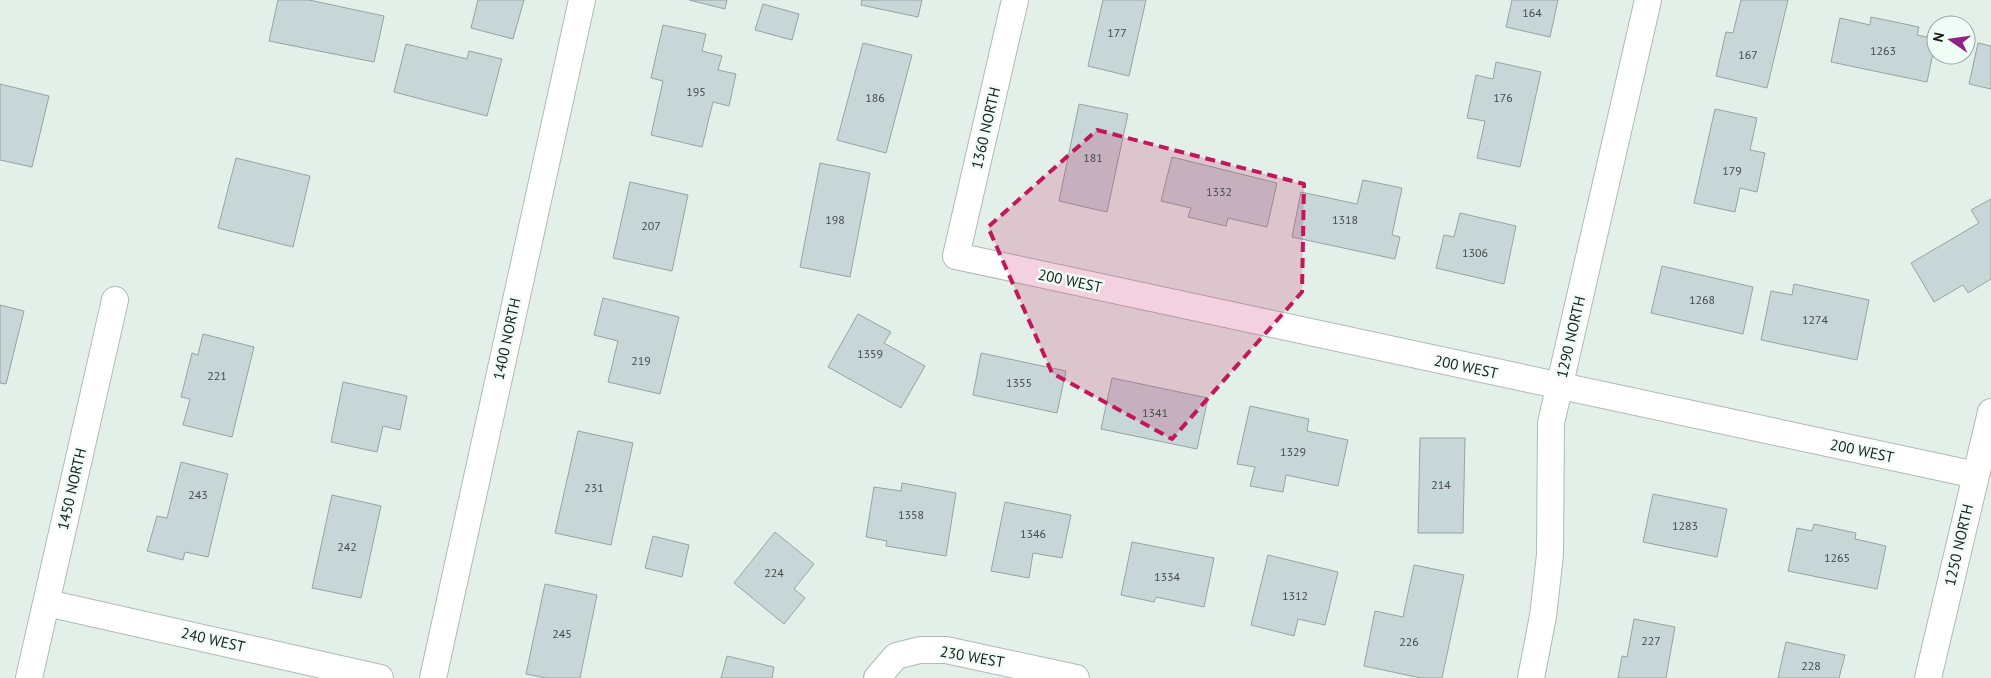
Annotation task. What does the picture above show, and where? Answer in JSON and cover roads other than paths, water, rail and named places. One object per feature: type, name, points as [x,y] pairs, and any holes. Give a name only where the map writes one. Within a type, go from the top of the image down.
[{"type":"street","name":"1400 NORTH","points":[[432,678],[582,0]]},
{"type":"street","name":"1360 NORTH","points":[[956,256],[1015,0]]},
{"type":"street","name":"1290 NORTH","points":[[1531,678],[1543,616],[1550,555],[1550,423],[1648,0]]},
{"type":"street","name":"200 WEST","points":[[956,256],[1976,476]]},
{"type":"street","name":"1450 NORTH","points":[[29,678],[115,300]]},
{"type":"street","name":"1250 NORTH","points":[[1928,678],[1991,412]]},
{"type":"street","name":"240 WEST","points":[[47,603],[380,678]]},
{"type":"street","name":"230 WEST","points":[[877,678],[896,656],[920,650],[946,650],[1076,678]]}]
